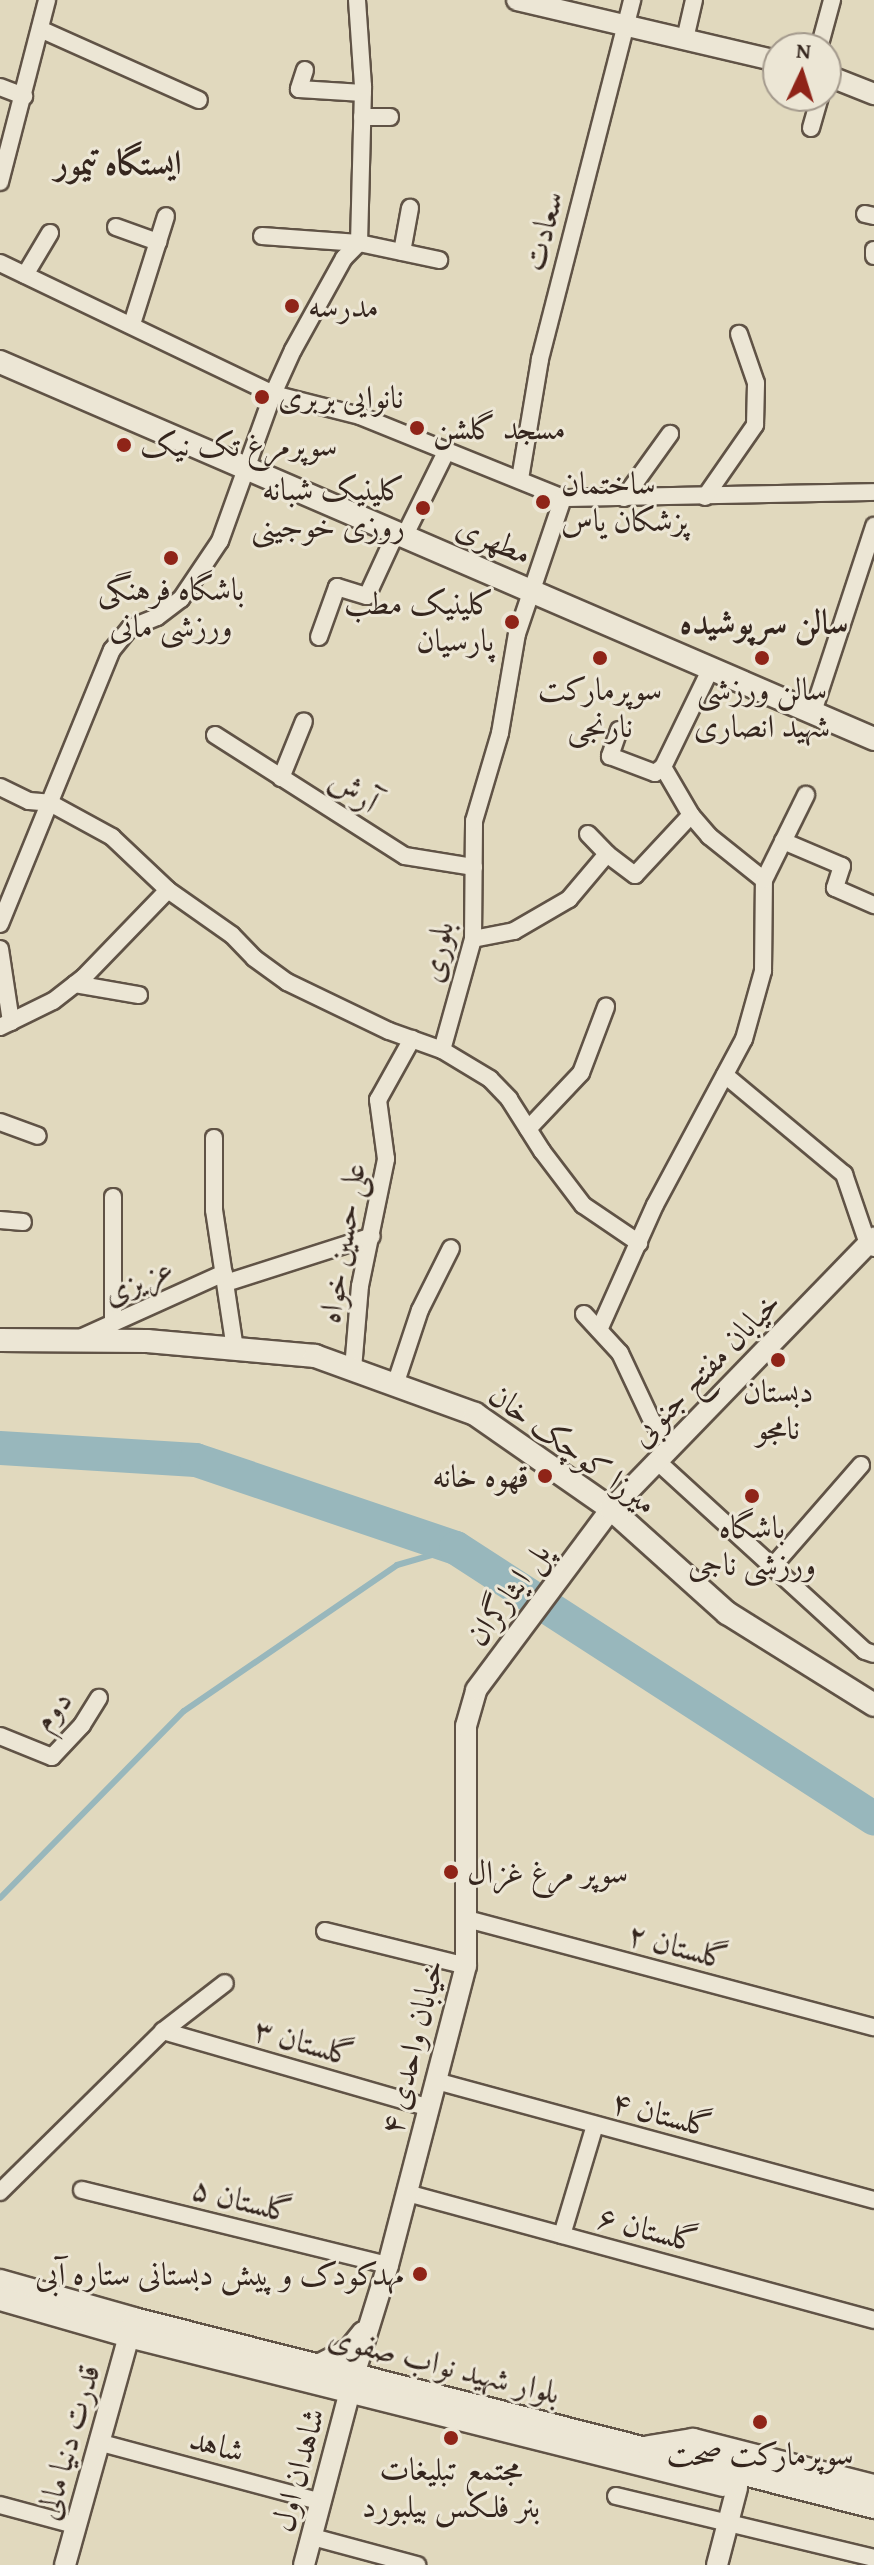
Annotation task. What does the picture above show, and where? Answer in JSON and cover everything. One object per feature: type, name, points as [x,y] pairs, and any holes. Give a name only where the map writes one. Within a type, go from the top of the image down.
[{"type":"main road","name":"مطهری","points":[[0,362],[874,739]]},
{"type":"main road","name":"میرزا کوچک خان","points":[[0,1340],[147,1341],[315,1356],[475,1414],[611,1509],[727,1613],[874,1705]]},
{"type":"main road","name":"بلوار شهید نواب صفوی","points":[[0,2281],[316,2366],[352,2383],[874,2523]]},
{"type":"main road","name":"بلوار شهید نواب صفوی","points":[[0,2299],[129,2336],[640,2448],[874,2507]]},
{"type":"main road","points":[[640,2448],[693,2440],[874,2486]]},
{"type":"street","points":[[0,182],[6,146],[24,96],[47,0]]},
{"type":"street","points":[[1,919],[112,650],[130,628],[157,617],[181,599],[200,575],[220,541],[273,394],[344,258],[359,243],[363,93],[357,0]]},
{"type":"street","points":[[517,0],[762,57]]},
{"type":"street","name":"سعادت","points":[[520,479],[540,359],[632,0]]},
{"type":"street","points":[[685,39],[694,0]]},
{"type":"street","points":[[823,32],[832,0]]},
{"type":"street","points":[[40,29],[199,100]]},
{"type":"street","points":[[305,70],[299,89],[363,93]]},
{"type":"street","points":[[842,82],[874,94]]},
{"type":"street","points":[[0,87],[24,96]]},
{"type":"street","points":[[811,128],[816,112]]},
{"type":"street","points":[[362,117],[390,117]]},
{"type":"street","points":[[402,252],[410,208]]},
{"type":"street","points":[[132,324],[166,216]]},
{"type":"street","points":[[116,227],[158,242]]},
{"type":"street","points":[[25,275],[50,233]]},
{"type":"street","points":[[262,236],[359,243],[439,260]]},
{"type":"street","points":[[0,263],[273,394],[360,416],[563,498],[874,492]]},
{"type":"street","points":[[705,497],[755,425],[756,383],[739,334]]},
{"type":"street","points":[[624,498],[670,434]]},
{"type":"street","points":[[319,637],[337,587],[367,596],[446,452]]},
{"type":"street","name":"بلوری","points":[[442,1050],[473,939],[474,821],[500,733],[517,634],[529,591],[563,498]]},
{"type":"street","points":[[813,712],[874,526]]},
{"type":"street","points":[[619,730],[610,756],[655,773],[663,767],[711,668]]},
{"type":"street","points":[[281,778],[304,721]]},
{"type":"street","name":"آرش","points":[[215,735],[405,856],[474,867]]},
{"type":"street","points":[[663,767],[691,815],[709,836],[764,880]]},
{"type":"street","points":[[0,787],[29,801],[50,803],[112,837],[168,890],[232,935],[254,958],[287,982],[442,1050],[490,1079],[509,1099],[583,1205],[639,1243]]},
{"type":"street","points":[[599,1330],[639,1243],[744,1039],[763,971],[764,880],[806,795]]},
{"type":"street","points":[[588,834],[607,854],[635,875],[691,815]]},
{"type":"street","points":[[783,841],[842,866],[835,888],[874,905]]},
{"type":"street","points":[[473,939],[514,931],[569,899],[607,854]]},
{"type":"street","points":[[0,949],[6,1024],[53,1001],[75,984],[168,890]]},
{"type":"street","points":[[75,984],[139,995]]},
{"type":"street","points":[[528,1129],[581,1073],[606,1007]]},
{"type":"street","name":"علی حسین خواه","points":[[353,1369],[360,1286],[386,1159],[378,1100],[412,1039]]},
{"type":"street","points":[[725,1075],[844,1174],[872,1244]]},
{"type":"street","points":[[0,1122],[38,1136]]},
{"type":"street","points":[[214,1138],[214,1210],[235,1349]]},
{"type":"street","points":[[113,1197],[113,1323]]},
{"type":"street","points":[[0,1220],[23,1222]]},
{"type":"street","name":"عزیزی","points":[[75,1341],[225,1278],[372,1236]]},
{"type":"street","name":"خیابان مفتح جنوبی","points":[[582,1545],[611,1509],[872,1244]]},
{"type":"street","points":[[395,1385],[420,1310],[451,1248]]},
{"type":"street","points":[[584,1314],[620,1353],[664,1454],[773,1566],[865,1651],[874,1654]]},
{"type":"street","points":[[773,1566],[861,1465]]},
{"type":"street","name":"پل ایثارگران","points":[[483,1679],[582,1545]]},
{"type":"street","name":"خیابان واحدی ۴","points":[[352,2383],[388,2265],[466,1966],[466,1726],[470,1705],[483,1679]]},
{"type":"street","name":"دوم","points":[[0,1736],[52,1757],[82,1725],[99,1698]]},
{"type":"street","name":"گلستان ۲","points":[[467,1919],[874,2027]]},
{"type":"street","points":[[325,1931],[466,1966]]},
{"type":"street","points":[[0,2192],[163,2031],[225,1983]]},
{"type":"street","name":"گلستان ۳","points":[[163,2031],[429,2108]]},
{"type":"street","name":"گلستان ۴","points":[[436,2081],[874,2200]]},
{"type":"street","points":[[562,2235],[595,2125]]},
{"type":"street","name":"گلستان ۵","points":[[82,2190],[388,2265]]},
{"type":"street","name":"گلستان ۶","points":[[407,2193],[874,2320]]},
{"type":"street","points":[[316,2366],[349,2349],[370,2323]]},
{"type":"street","name":"قدرت دنیا مالی","points":[[65,2565],[129,2336]]},
{"type":"street","name":"شاهدان اول","points":[[304,2565],[352,2383]]},
{"type":"street","name":"شاهد","points":[[98,2442],[322,2502]]},
{"type":"street","points":[[717,2565],[737,2488]]},
{"type":"street","points":[[616,2496],[874,2558]]},
{"type":"street","points":[[0,2505],[74,2525]]},
{"type":"street","points":[[313,2537],[417,2565]]},
{"type":"waterway","points":[[0,1448],[196,1460],[456,1548],[874,1818]]},
{"type":"waterway","points":[[0,1898],[184,1711],[397,1565],[456,1548]]},
{"type":"place","name":"مدرسه","points":[[292,306]]},
{"type":"place","name":"نانوایی بربری","points":[[262,397]]},
{"type":"place","name":"مسجد گلشن","points":[[417,428]]},
{"type":"place","name":"سوپرمرغ تک نیک","points":[[124,445]]},
{"type":"place","name":"ساختمان پزشکان یاس","points":[[543,502]]},
{"type":"place","name":"کلینیک شبانه روزی خوجینی","points":[[423,508]]},
{"type":"place","name":"باشگاه فرهنگی ورزشی مانی","points":[[171,558]]},
{"type":"place","name":"کلینیک مطب پارسیان","points":[[512,622]]},
{"type":"place","name":"سوپرمارکت نارنجی","points":[[600,658]]},
{"type":"place","name":"سالن ورزشی شهید انصاری","points":[[762,658]]},
{"type":"place","name":"دبستان نامجو","points":[[778,1360]]},
{"type":"place","name":"قهوه خانه","points":[[545,1476]]},
{"type":"place","name":"باشگاه ورزشی ناجی","points":[[752,1496]]},
{"type":"place","name":"سوپر مرغ غزال","points":[[451,1872]]},
{"type":"place","name":"مهدکودک و پیش دبستانی ستاره آبی","points":[[420,2274]]},
{"type":"place","name":"سوپرمارکت صحت","points":[[760,2422]]},
{"type":"place","name":"مجتمع تبلیغات بنر فلکس بیلبورد","points":[[451,2438]]},
{"type":"district","name":"ایستگاه تیمور","points":[[118,162]]},
{"type":"district","name":"سالن سرپوشیده","points":[[764,621]]}]
